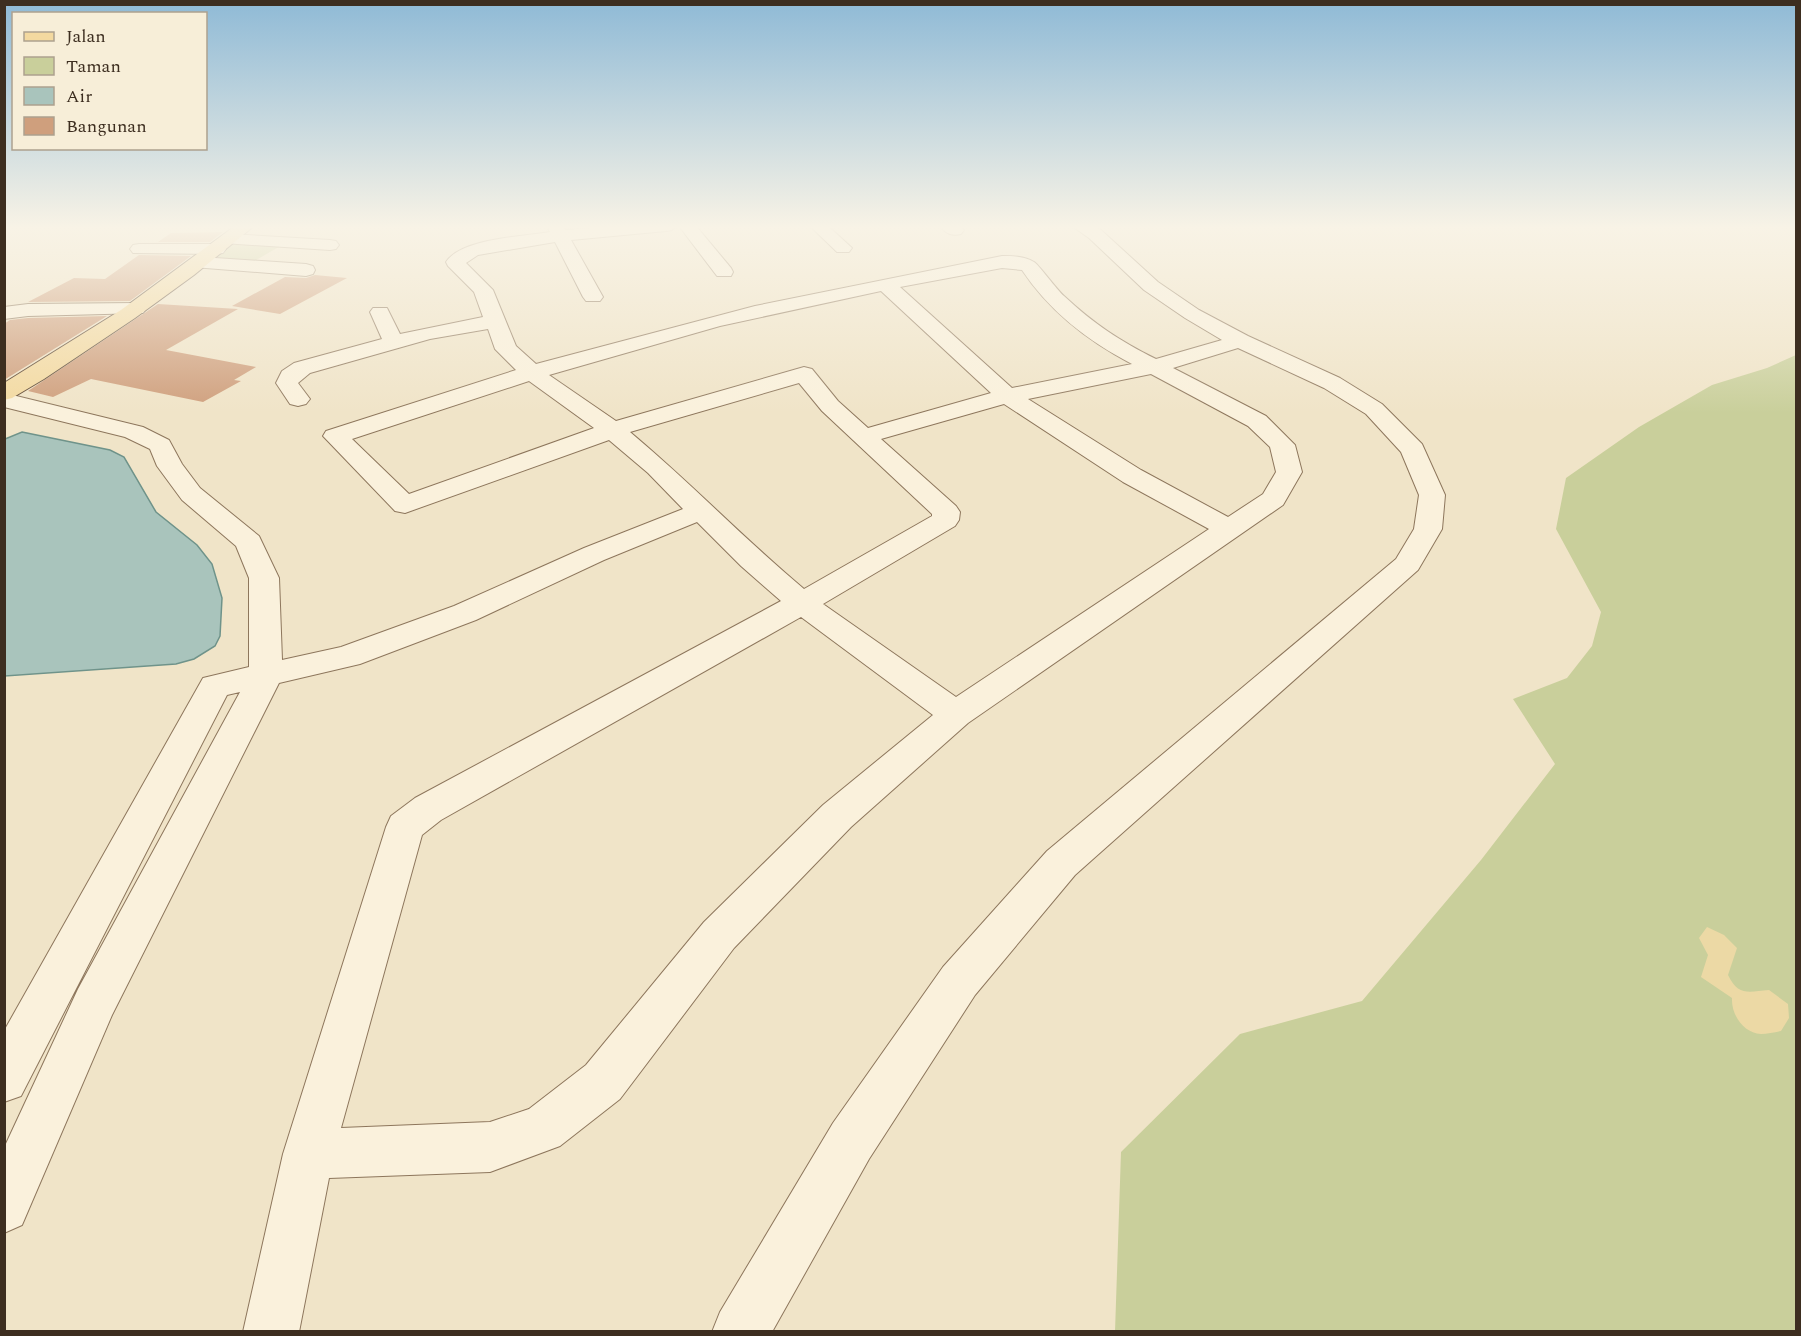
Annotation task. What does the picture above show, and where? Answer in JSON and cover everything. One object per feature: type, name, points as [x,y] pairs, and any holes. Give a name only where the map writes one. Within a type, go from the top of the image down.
[{"type":"main road","points":[[4,393],[61,360],[164,288]]},
{"type":"street","points":[[481,288],[506,349],[531,372],[612,430],[657,468],[751,560],[802,603],[956,714]]},
{"type":"street","points":[[588,288],[593,297]]},
{"type":"street","points":[[271,1332],[308,1154],[405,827],[428,809],[802,603],[945,520],[946,513],[936,501],[830,406],[804,374],[612,430],[405,505],[335,436],[531,372],[674,332],[790,303],[863,288]]},
{"type":"street","points":[[890,288],[1007,396],[1132,476],[1227,528]]},
{"type":"street","points":[[308,1154],[490,1147],[543,1129],[603,1082],[719,935],[837,816],[956,714],[1227,528],[1273,499],[1289,472],[1282,445],[1257,421],[1107,342],[1044,288]]},
{"type":"street","points":[[740,1332],[851,1141],[959,981],[1061,863],[1408,564],[1428,529],[1432,495],[1413,449],[1374,409],[1332,383],[1240,341],[1192,314],[1154,288]]},
{"type":"street","points":[[4,313],[28,310],[135,309]]},
{"type":"street","points":[[380,312],[394,343]]},
{"type":"street","points":[[298,399],[288,383],[290,376],[302,368],[428,333],[495,321]]},
{"type":"street","points":[[863,437],[1007,396],[1153,367],[1240,341]]},
{"type":"street","points":[[4,400],[134,432],[160,445],[170,466],[191,494],[249,542],[264,578],[266,675],[94,1004],[4,1207]]},
{"type":"street","points":[[4,1079],[214,687],[348,656],[465,613],[594,554],[700,511]]},
{"type":"green space","points":[[1796,355],[1796,1331],[1115,1332],[1121,1152],[1240,1034],[1362,1001],[1481,860],[1555,764],[1513,699],[1567,678],[1592,646],[1601,612],[1556,529],[1566,478],[1639,427],[1712,385],[1767,368]]},
{"type":"sand","points":[[1707,927],[1724,935],[1737,948],[1728,975],[1740,990],[1749,992],[1769,990],[1788,1004],[1789,1018],[1781,1031],[1761,1034],[1749,1030],[1739,1022],[1732,998],[1701,977],[1708,955],[1699,938]]},
{"type":"water","points":[[22,432],[110,450],[124,457],[156,512],[197,545],[212,564],[222,598],[220,636],[215,646],[194,659],[176,664],[5,676],[5,439]]},
{"type":"building","points":[[54,288],[147,288],[130,301],[28,302]]},
{"type":"building","points":[[264,288],[328,288],[280,314],[232,306]]},
{"type":"building","points":[[158,304],[238,309],[166,350],[256,367],[234,380],[241,381],[203,402],[91,379],[53,397],[28,391]]},
{"type":"building","points":[[107,316],[4,380],[4,324],[10,320]]}]
